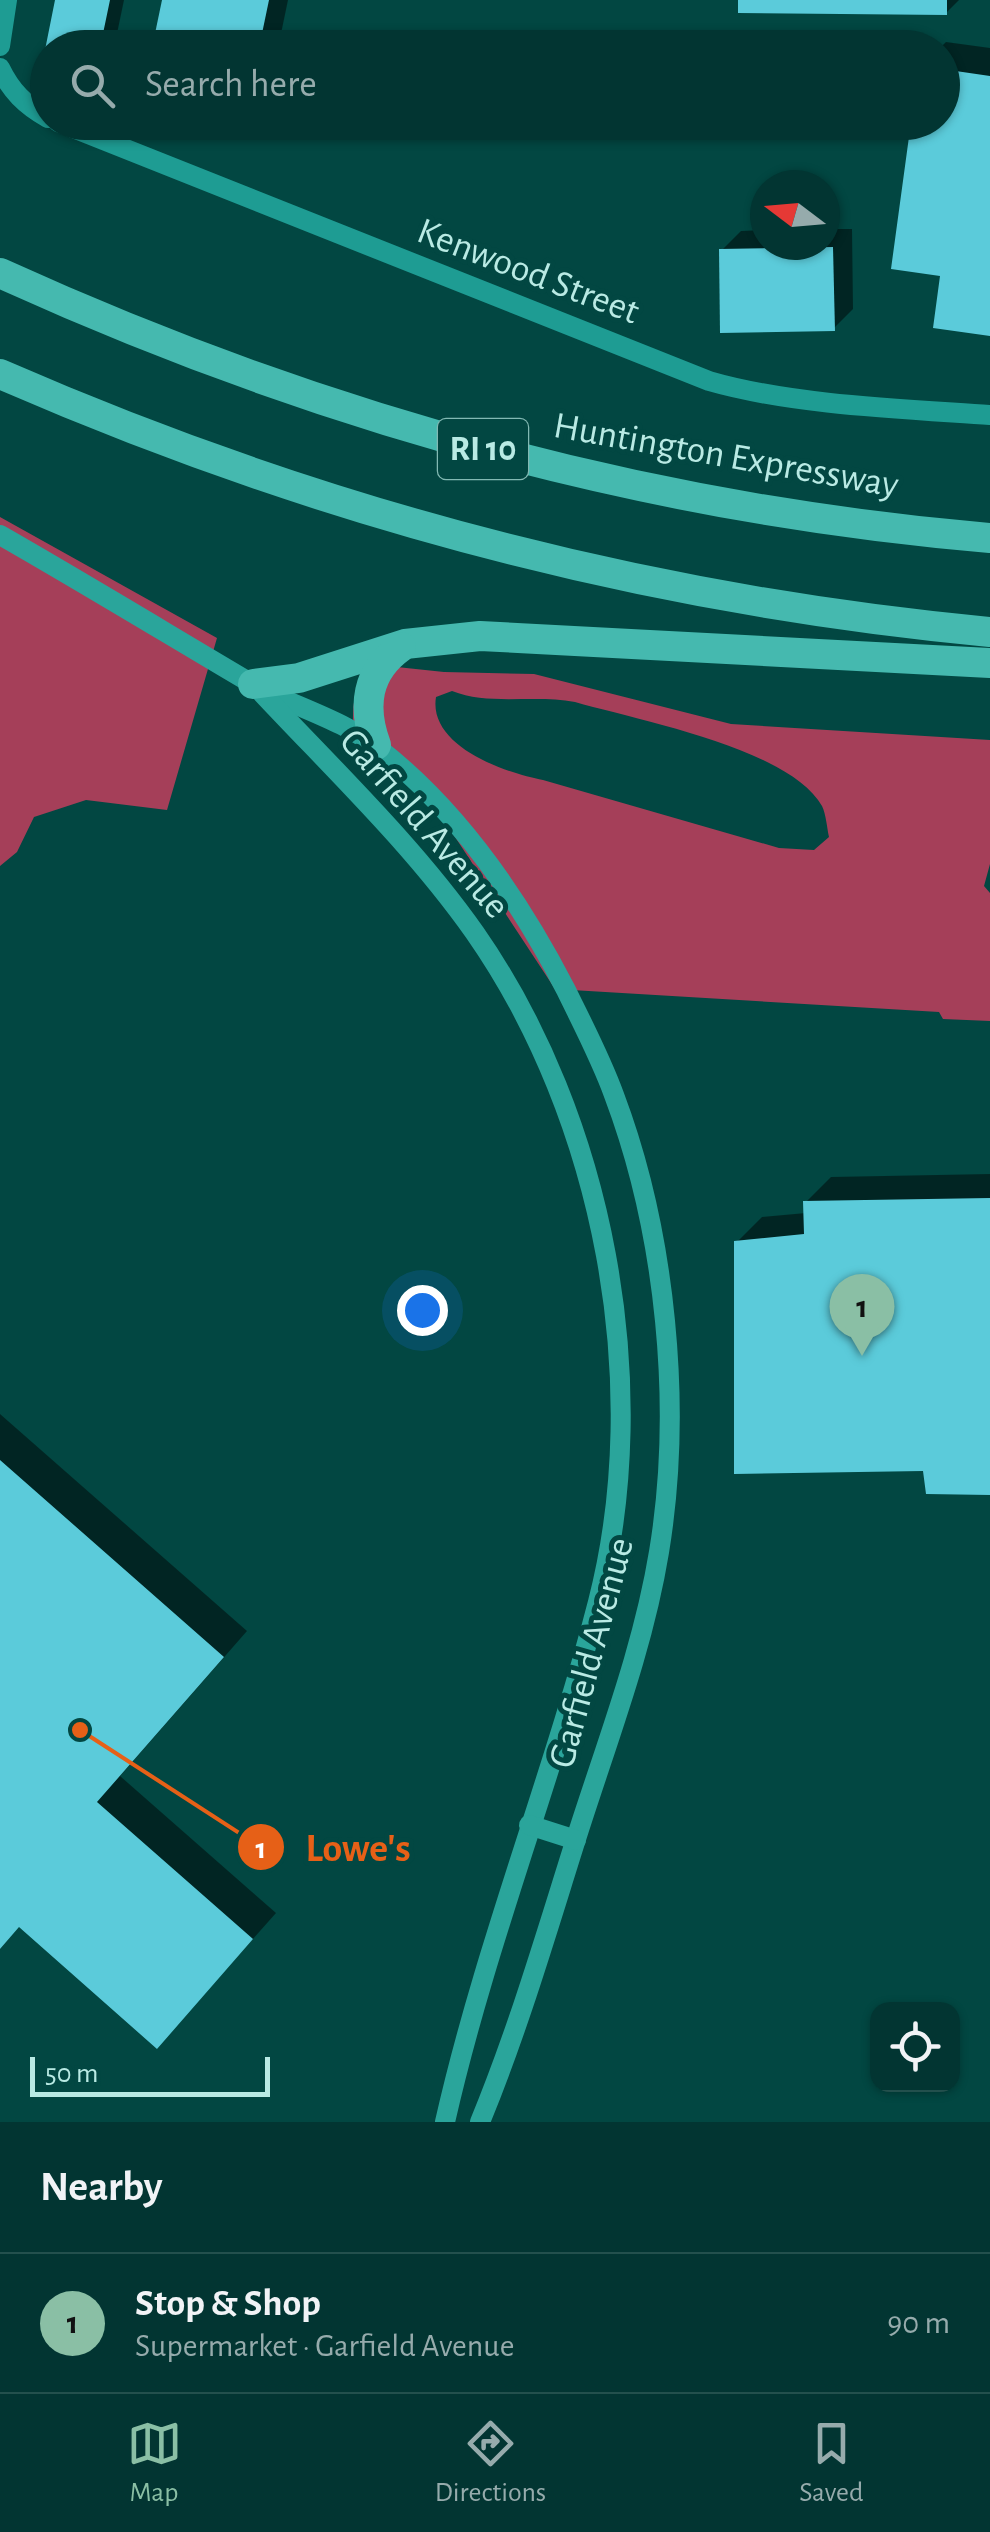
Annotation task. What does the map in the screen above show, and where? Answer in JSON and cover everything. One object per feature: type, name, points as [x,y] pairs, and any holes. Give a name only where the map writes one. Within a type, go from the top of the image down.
[{"type":"highway","name":"Huntington Expressway","points":[[0,272],[110,321],[288,390],[511,457],[736,506],[852,524],[990,538]]},
{"type":"highway","name":"RI 10","points":[[0,374],[188,452],[299,490],[520,554],[737,600],[990,632]]},
{"type":"highway","points":[[253,684],[299,678],[405,644],[454,638],[511,637],[990,663]]},
{"type":"highway","points":[[376,746],[367,723],[368,695],[380,666],[405,644]]},
{"type":"street","points":[[0,46],[4,13]]},
{"type":"street","points":[[0,68],[8,85],[30,108]]},
{"type":"street","name":"Kenwood Street","points":[[103,140],[709,381],[801,398],[990,415]]},
{"type":"street","name":"Garfield Avenue","points":[[0,535],[253,684],[376,746],[459,828],[493,871],[554,968],[615,1098],[633,1155],[661,1298],[669,1411],[660,1551],[635,1658],[523,2008],[480,2122]]},
{"type":"street","name":"Garfield Avenue","points":[[253,684],[439,884],[497,966],[556,1085],[577,1140],[594,1201],[615,1316],[620,1375],[618,1490],[599,1599],[467,2034],[445,2122]]},
{"type":"street","points":[[530,1825],[576,1840]]},
{"type":"shaded area","points":[[0,517],[217,638],[167,810],[86,800],[34,817],[17,852],[0,866]]},
{"type":"shaded area","points":[[378,665],[444,672],[534,674],[731,724],[990,740],[990,864],[984,886],[990,893],[990,1021],[943,1019],[939,1012],[555,989],[432,802],[353,732],[356,695]],"holes":[[[452,691],[575,702],[746,752],[804,786],[822,806],[829,837],[814,850],[779,848],[490,764],[456,743],[437,714],[436,697]]]},
{"type":"building","points":[[55,0],[110,0],[104,30],[49,30]]},
{"type":"building","points":[[162,0],[269,0],[263,30],[156,30]]},
{"type":"building","points":[[738,0],[947,0],[947,15],[738,13]]},
{"type":"building","points":[[960,72],[990,76],[990,336],[933,328],[940,276],[891,269],[909,140],[960,140]]},
{"type":"building","points":[[750,248],[750,260],[833,260],[835,331],[720,333],[719,249]]},
{"type":"building","points":[[990,1198],[990,1495],[926,1494],[923,1471],[734,1474],[734,1241],[804,1234],[803,1201]]},
{"type":"building","points":[[0,1460],[224,1657],[97,1802],[253,1939],[157,2049],[19,1927],[0,1949]]},
{"type":"place","name":"Stop & Shop","points":[[862,1356]]},
{"type":"place","name":"Lowe's","points":[[80,1730]]}]
